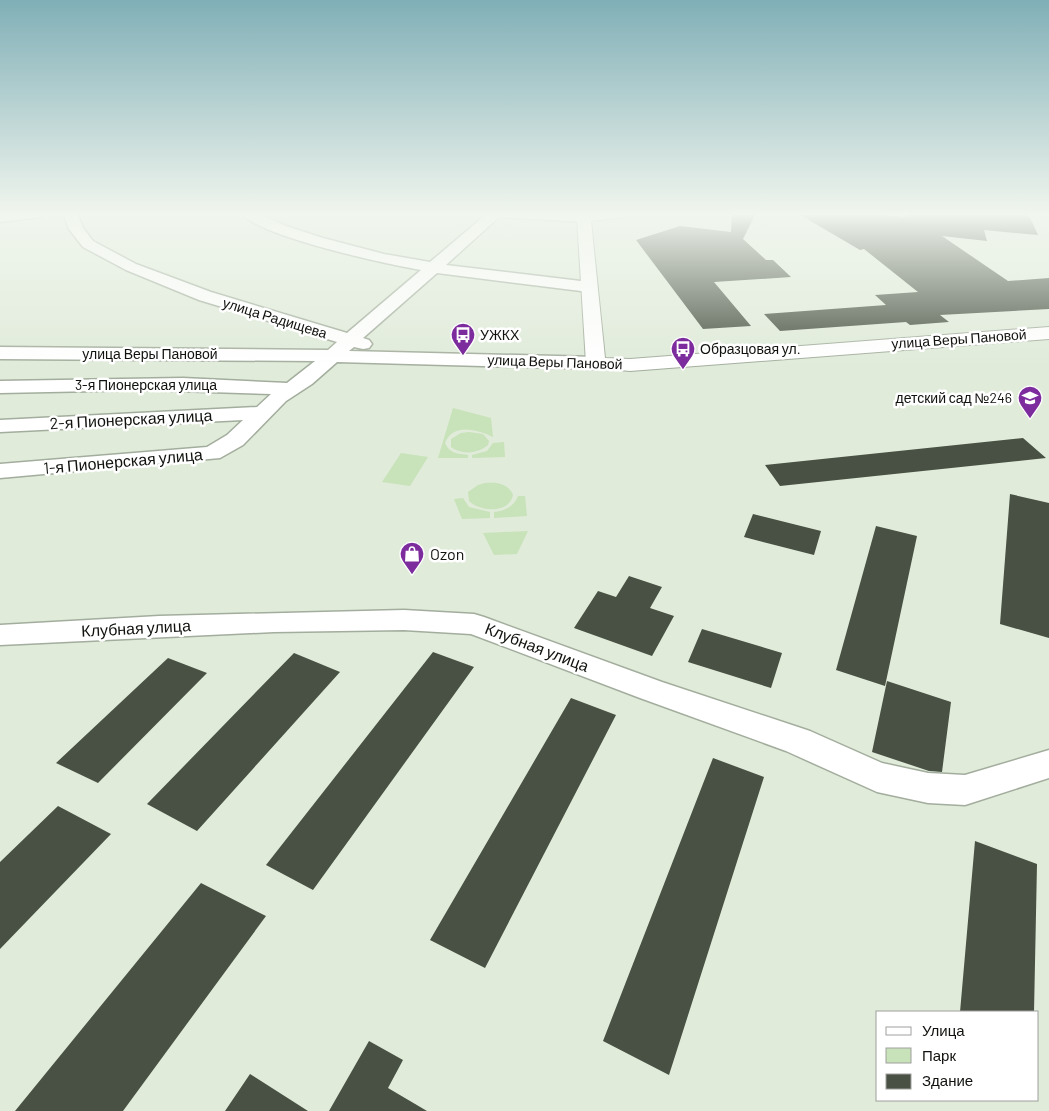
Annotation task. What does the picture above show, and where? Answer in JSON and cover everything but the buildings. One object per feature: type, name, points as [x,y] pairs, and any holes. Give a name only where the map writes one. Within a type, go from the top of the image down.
[{"type":"street","name":"улица Радищева","points":[[128,265],[168,283],[206,296],[349,340],[417,358]]},
{"type":"street","points":[[423,265],[529,281],[589,287]]},
{"type":"street","name":"1-я Пионерская улица","points":[[0,471],[212,453],[235,440],[279,397],[292,389],[437,265]]},
{"type":"street","points":[[590,265],[589,287],[596,363]]},
{"type":"street","name":"улица Веры Пановой","points":[[0,353],[330,356],[630,364],[1049,333]]},
{"type":"street","name":"3-я Пионерская улица","points":[[0,387],[156,384],[254,386],[292,389]]},
{"type":"street","name":"2-я Пионерская улица","points":[[0,426],[262,413]]},
{"type":"street","name":"Клубная улица","points":[[0,635],[274,622],[404,620],[474,624],[650,690],[798,741],[877,777],[928,788],[965,790],[1049,764]]},
{"type":"green space","points":[[453,408],[491,418],[493,437],[474,430],[454,432],[445,443],[449,449],[468,455],[468,458],[438,458]]},
{"type":"green space","points":[[461,433],[483,434],[489,441],[488,445],[474,452],[455,450],[451,447],[451,439]]},
{"type":"green space","points":[[504,442],[505,457],[472,458],[472,455],[487,451],[493,443]]},
{"type":"green space","points":[[401,453],[428,457],[410,486],[382,482]]},
{"type":"green space","points":[[497,483],[511,491],[513,495],[506,506],[487,509],[474,505],[469,501],[468,492],[478,485]]},
{"type":"green space","points":[[518,496],[525,496],[527,516],[494,518],[494,512],[508,508]]},
{"type":"green space","points":[[463,498],[469,507],[490,512],[490,518],[462,519],[454,499]]},
{"type":"green space","points":[[528,531],[517,554],[494,555],[483,533]]},
{"type":"place","name":"УЖКХ","points":[[463,356]]},
{"type":"place","name":"Образцовая ул.","points":[[683,370]]},
{"type":"place","name":"детский сад №246","points":[[1030,419]]},
{"type":"place","name":"Ozon","points":[[412,575]]}]
